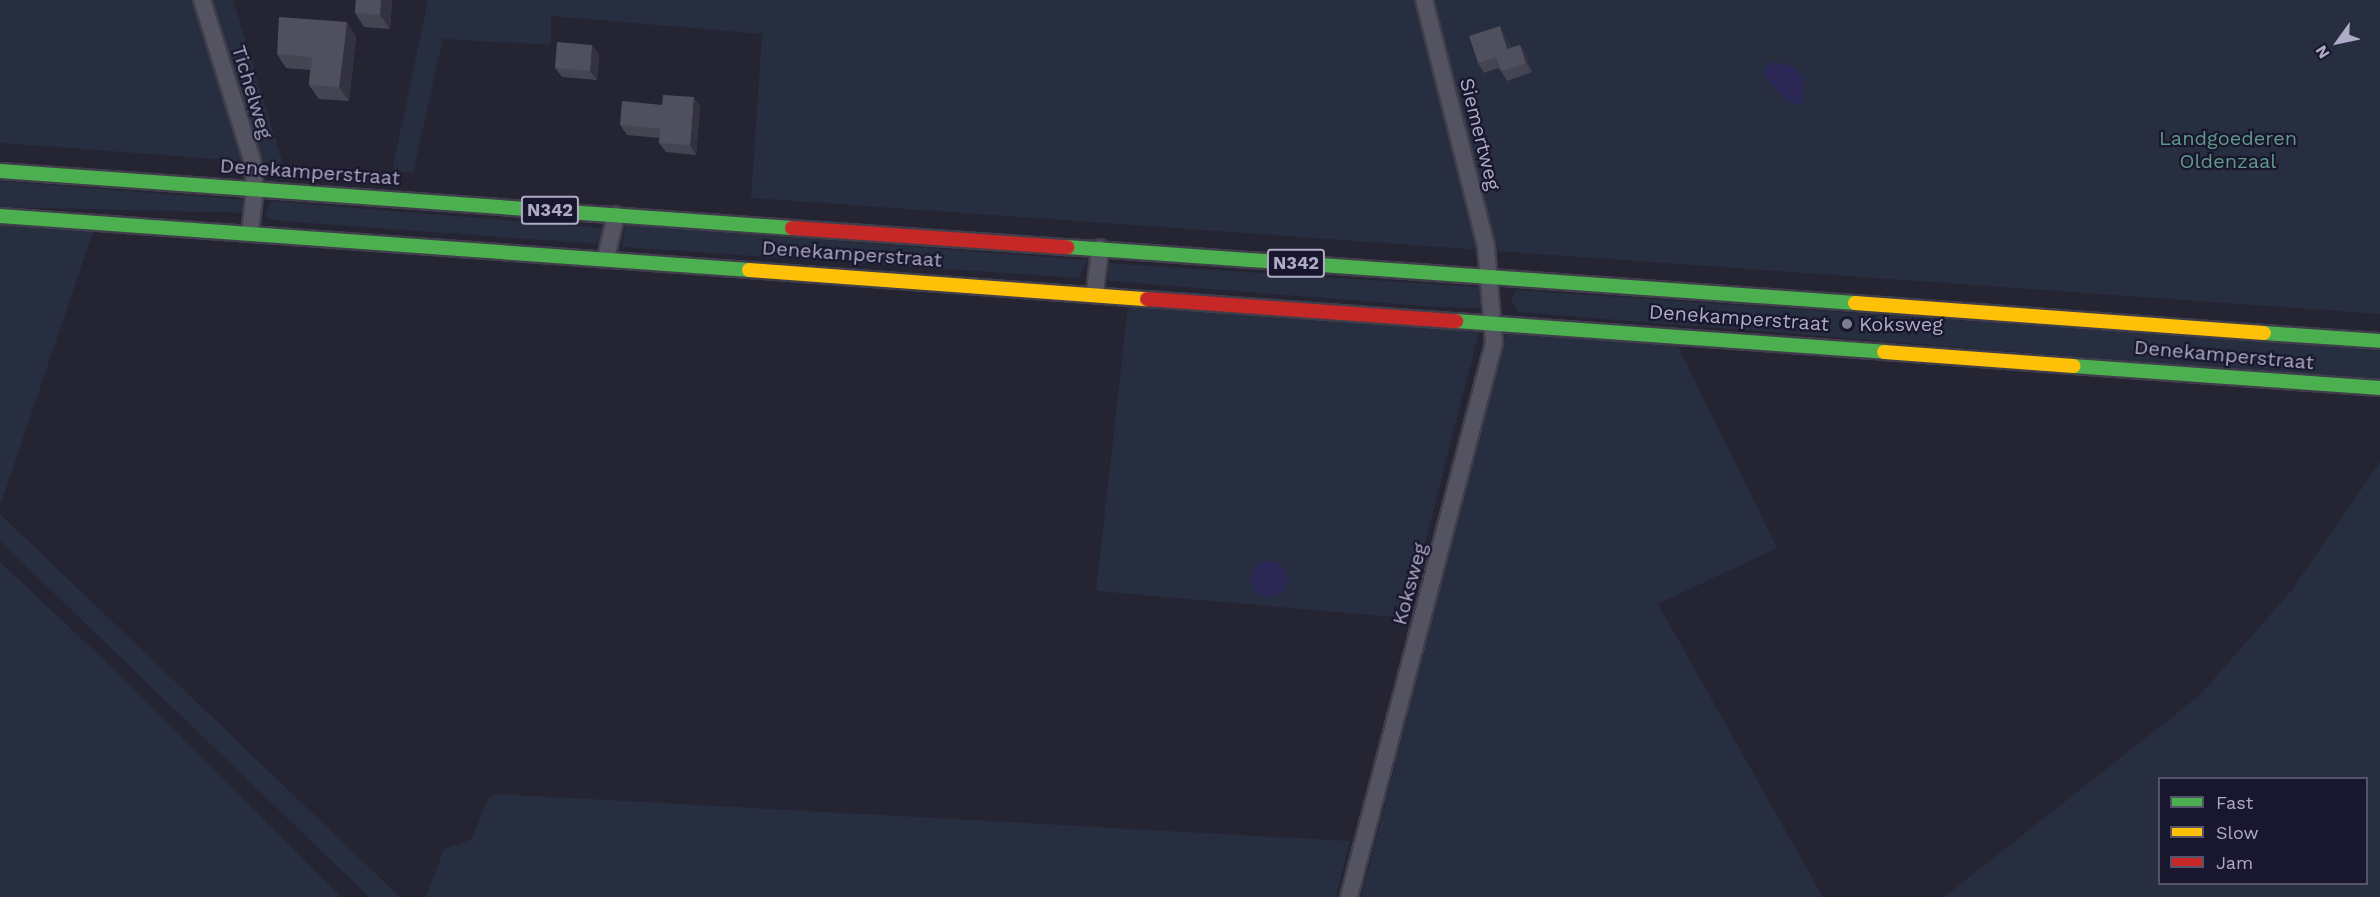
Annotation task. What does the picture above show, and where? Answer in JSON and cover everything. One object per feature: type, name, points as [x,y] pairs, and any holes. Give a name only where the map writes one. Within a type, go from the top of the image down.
[{"type":"main road","name":"Denekamperstraat","points":[[0,171],[2380,341]]},
{"type":"main road","name":"Denekamperstraat","points":[[0,216],[1095,292],[2380,388]]},
{"type":"street","name":"Tichelweg","points":[[201,0],[252,160],[255,188],[250,233]]},
{"type":"street","name":"Siemertweg","points":[[1424,0],[1491,279]]},
{"type":"street","points":[[606,257],[616,215]]},
{"type":"street","points":[[1095,292],[1100,248]]},
{"type":"street","name":"Koksweg","points":[[1349,897],[1489,367],[1494,321],[1491,279]]},
{"type":"green space","points":[[0,0],[233,0],[283,164],[0,143]]},
{"type":"green space","name":"Landgoederen Oldenzaal","points":[[428,0],[2380,0],[2380,314],[751,198],[762,34],[551,16],[551,45],[443,39],[413,173],[392,171]]},
{"type":"green space","points":[[0,181],[245,200],[244,213],[0,207]]},
{"type":"green space","points":[[271,201],[603,228],[603,236],[596,244],[281,221],[265,217]]},
{"type":"green space","points":[[0,225],[93,232],[0,506]]},
{"type":"green space","points":[[625,225],[1088,260],[1078,278],[622,247]]},
{"type":"green space","points":[[1106,263],[1480,287],[1485,300],[1480,308],[1437,307],[1109,281]]},
{"type":"green space","points":[[1516,290],[2380,349],[2380,381],[1518,312],[1511,299]]},
{"type":"green space","points":[[1128,305],[1479,332],[1406,618],[1096,591]]},
{"type":"green space","points":[[1506,332],[1678,346],[1777,548],[1658,604],[1823,897],[1361,897]]},
{"type":"green space","points":[[2380,462],[2380,897],[1944,897],[2200,695],[2291,591]]},
{"type":"green space","points":[[0,514],[400,897],[369,897],[0,541]]},
{"type":"green space","points":[[0,562],[120,675],[341,897],[0,897]]},
{"type":"green space","points":[[500,794],[1350,841],[1336,897],[426,897],[444,849],[472,839],[488,798]]},
{"type":"shaded area","points":[[1771,62],[1792,66],[1804,78],[1802,104],[1786,102],[1762,72]]},
{"type":"shaded area","points":[[1269,561],[1282,566],[1287,579],[1282,592],[1269,597],[1256,592],[1251,579],[1256,566]]},
{"type":"building","points":[[356,0],[381,0],[380,15],[355,13]]},
{"type":"building","points":[[279,17],[347,22],[339,87],[309,85],[312,57],[277,54]]},
{"type":"building","points":[[1500,26],[1507,49],[1520,45],[1526,63],[1501,71],[1496,57],[1478,63],[1469,36]]},
{"type":"building","points":[[557,42],[592,45],[590,71],[555,68]]},
{"type":"building","points":[[663,95],[694,97],[690,145],[659,143],[660,129],[620,125],[622,101],[662,105]]},
{"type":"traffic: fast","points":[[0,171],[792,228]]},
{"type":"traffic: fast","points":[[0,216],[749,270]]},
{"type":"traffic: fast","points":[[1067,247],[1855,303]]},
{"type":"traffic: fast","points":[[1456,321],[1884,352]]},
{"type":"traffic: fast","points":[[2264,333],[2380,341]]},
{"type":"traffic: fast","points":[[2073,366],[2380,388]]},
{"type":"traffic: slow","points":[[749,270],[1147,299]]},
{"type":"traffic: slow","points":[[1855,303],[2264,333]]},
{"type":"traffic: slow","points":[[1884,352],[2073,366]]},
{"type":"traffic: jam","points":[[792,228],[1067,247]]},
{"type":"traffic: jam","points":[[1147,299],[1456,321]]},
{"type":"place","name":"Koksweg","points":[[1847,324]]}]
